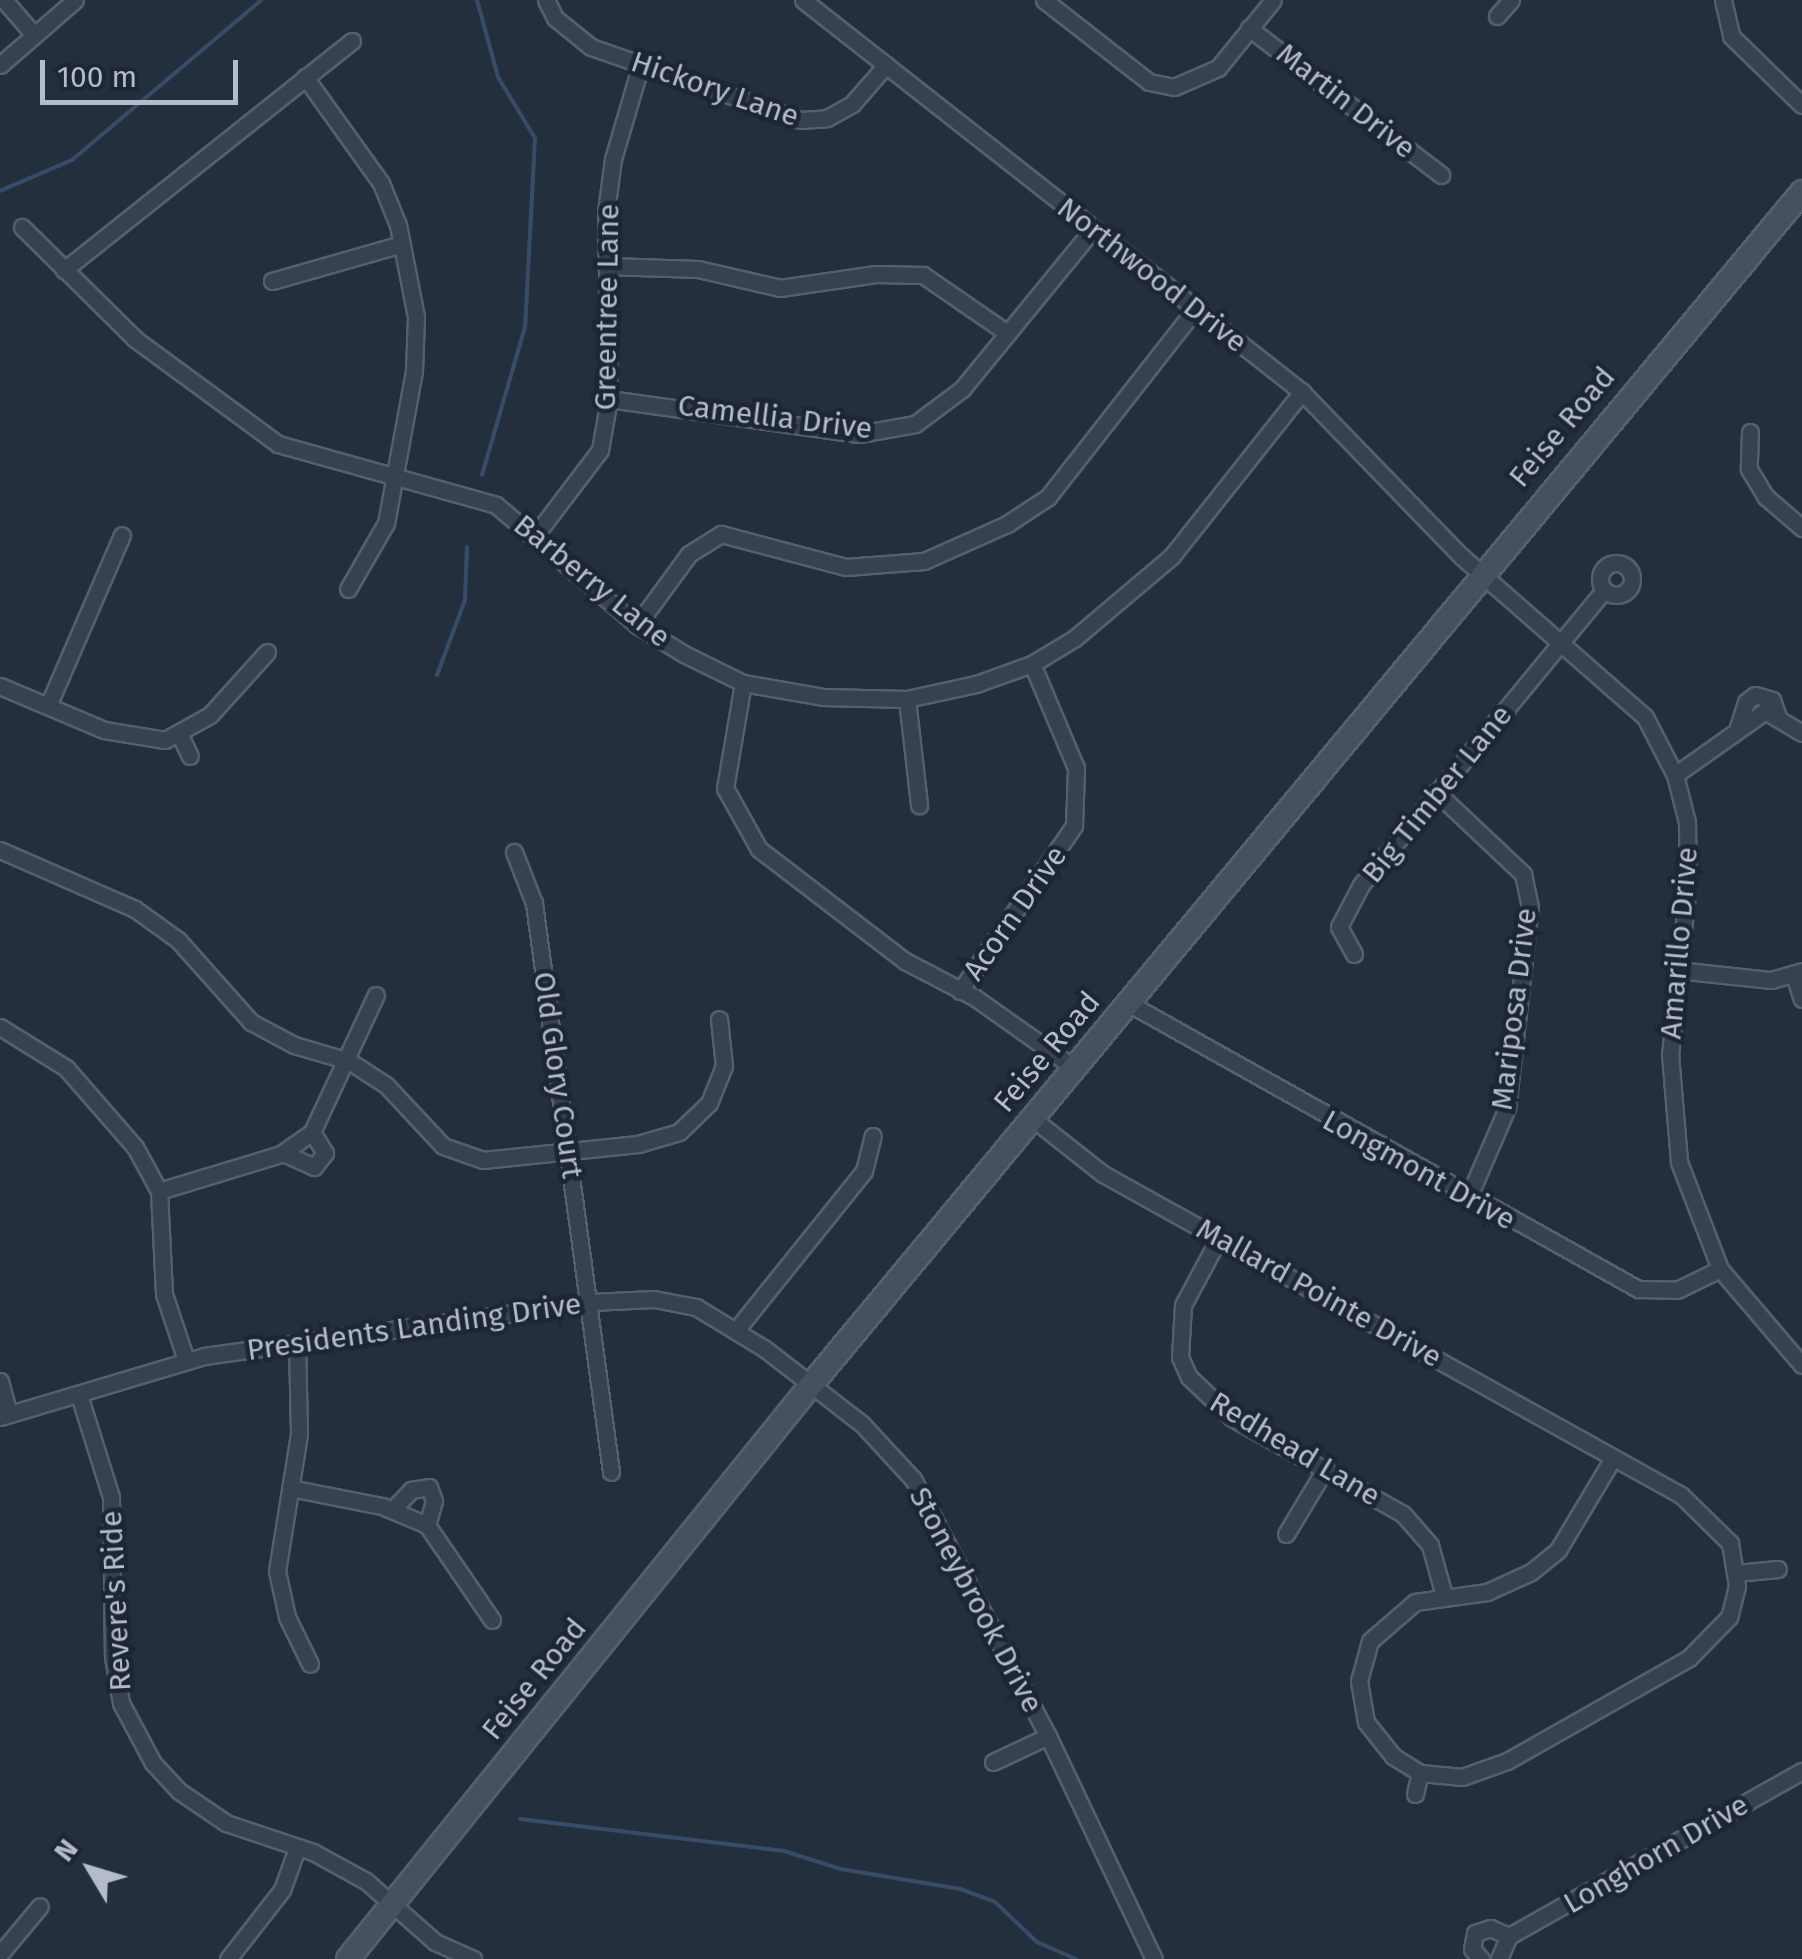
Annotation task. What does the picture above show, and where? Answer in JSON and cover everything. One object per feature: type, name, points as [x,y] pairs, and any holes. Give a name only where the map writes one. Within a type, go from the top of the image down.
[{"type":"main road","name":"Feise Road","points":[[348,1959],[1073,1067],[1802,192]]},
{"type":"street","points":[[4,0],[34,35]]},
{"type":"street","points":[[0,65],[75,0]]},
{"type":"street","name":"Hickory Lane","points":[[546,0],[555,18],[591,47],[814,122],[852,104],[886,66]]},
{"type":"street","name":"Northwood Drive","points":[[803,0],[1302,392],[1481,573]]},
{"type":"street","points":[[1044,0],[1149,82],[1167,86],[1194,83],[1218,68],[1272,0]]},
{"type":"street","points":[[1497,16],[1512,0]]},
{"type":"street","points":[[1723,0],[1731,36],[1802,105]]},
{"type":"street","name":"Martin Drive","points":[[1250,28],[1442,175]]},
{"type":"street","points":[[64,270],[352,41]]},
{"type":"street","name":"Greentree Lane","points":[[537,533],[589,470],[609,398],[606,266],[613,159],[641,64]]},
{"type":"street","points":[[305,77],[381,182],[402,244],[415,336],[395,476],[373,554],[348,589]]},
{"type":"street","name":"Barberry Lane","points":[[22,227],[135,339],[278,444],[471,493],[537,533],[637,625],[743,683],[823,697],[907,699],[1032,664],[1076,638],[1171,557],[1302,392]]},
{"type":"street","name":"Camellia Drive","points":[[609,398],[876,434],[940,412],[1092,230]]},
{"type":"street","points":[[272,281],[402,244]]},
{"type":"street","points":[[606,266],[698,269],[780,288],[876,274],[923,275],[1007,334]]},
{"type":"street","points":[[637,625],[689,554],[721,534],[809,562],[876,566],[924,561],[1007,524],[1048,496],[1196,308]]},
{"type":"street","points":[[1750,432],[1750,469],[1766,497],[1802,528]]},
{"type":"street","points":[[48,706],[122,535]]},
{"type":"street","name":"Amarillo Drive","points":[[1481,573],[1645,717],[1675,775],[1688,822],[1688,884],[1677,970],[1670,1086],[1679,1162],[1720,1268],[1802,1365]]},
{"type":"street","name":"Big Timber Lane","points":[[1354,954],[1342,937],[1342,918],[1436,792],[1604,590]]},
{"type":"street","points":[[0,686],[146,741],[180,735],[210,715],[266,652]]},
{"type":"street","name":"Acorn Drive","points":[[960,991],[1074,826],[1076,768],[1032,664]]},
{"type":"street","points":[[743,683],[724,765],[738,820],[759,849],[904,961],[960,991],[1073,1067]]},
{"type":"street","points":[[907,699],[919,805]]},
{"type":"street","points":[[1675,775],[1756,714],[1778,714],[1802,733]]},
{"type":"street","points":[[180,735],[190,756]]},
{"type":"street","name":"Mariposa Drive","points":[[1436,792],[1523,874],[1530,907],[1507,1108],[1468,1198]]},
{"type":"street","points":[[0,850],[134,908],[178,940],[251,1022],[294,1045],[348,1060],[386,1085],[444,1146],[468,1157],[638,1144],[688,1125],[709,1102],[724,1066],[719,1018]]},
{"type":"street","name":"Old Glory Court","points":[[514,852],[534,903],[611,1472]]},
{"type":"street","points":[[1677,970],[1750,980],[1798,973],[1802,999]]},
{"type":"street","points":[[158,1191],[283,1153],[312,1132],[376,995]]},
{"type":"street","name":"Longmont Drive","points":[[1128,1002],[1468,1198],[1638,1289],[1677,1290],[1720,1268]]},
{"type":"street","points":[[0,1027],[50,1054],[109,1111],[158,1191],[164,1294],[186,1360]]},
{"type":"street","name":"Mallard Pointe Drive","points":[[1032,1118],[1103,1174],[1681,1495],[1714,1521],[1730,1543],[1736,1572]]},
{"type":"street","points":[[283,1153],[314,1167],[325,1152],[312,1132]]},
{"type":"street","points":[[737,1329],[864,1170],[873,1136]]},
{"type":"street","name":"Redhead Lane","points":[[1219,1238],[1183,1305],[1180,1357],[1203,1397],[1403,1514],[1430,1544],[1444,1596]]},
{"type":"street","name":"Presidents Landing Drive","points":[[5,1415],[186,1360],[590,1302],[675,1300],[737,1329],[812,1385]]},
{"type":"street","points":[[297,1344],[301,1408],[277,1571],[288,1616],[310,1664]]},
{"type":"street","points":[[0,1381],[5,1415]]},
{"type":"street","name":"Stoneybrook Drive","points":[[812,1385],[862,1424],[914,1480],[1048,1736],[1154,1959]]},
{"type":"street","name":"Revere's Ride","points":[[78,1395],[111,1497],[113,1657],[134,1735],[178,1792],[226,1822],[298,1848],[366,1881],[435,1942],[473,1959]]},
{"type":"street","points":[[1614,1458],[1558,1550],[1510,1585],[1415,1602],[1386,1620],[1361,1663],[1366,1722],[1393,1756],[1420,1773],[1462,1777],[1507,1761],[1689,1658],[1729,1616],[1736,1572],[1778,1568]]},
{"type":"street","points":[[1286,1534],[1326,1470]]},
{"type":"street","points":[[392,1510],[412,1490],[429,1487],[434,1501],[427,1525]]},
{"type":"street","points":[[290,1488],[392,1510],[427,1525],[492,1620]]},
{"type":"street","name":"Stoneybrook Drive","points":[[993,1762],[1048,1736]]},
{"type":"street","name":"Longhorn Drive","points":[[1481,1959],[1472,1949],[1475,1933],[1490,1928],[1508,1936],[1802,1771]]},
{"type":"street","points":[[1415,1794],[1420,1773]]},
{"type":"street","points":[[228,1959],[282,1890],[298,1848]]},
{"type":"street","points":[[0,1954],[40,1906]]},
{"type":"street","points":[[1499,1959],[1508,1936]]},
{"type":"waterway","points":[[0,191],[72,160],[261,0]]},
{"type":"waterway","points":[[477,0],[498,77],[535,138],[525,327],[482,475]]},
{"type":"waterway","points":[[437,675],[465,600],[467,547]]},
{"type":"waterway","points":[[520,1819],[784,1851],[841,1869],[960,1889],[995,1902],[1037,1942],[1076,1959]]}]
